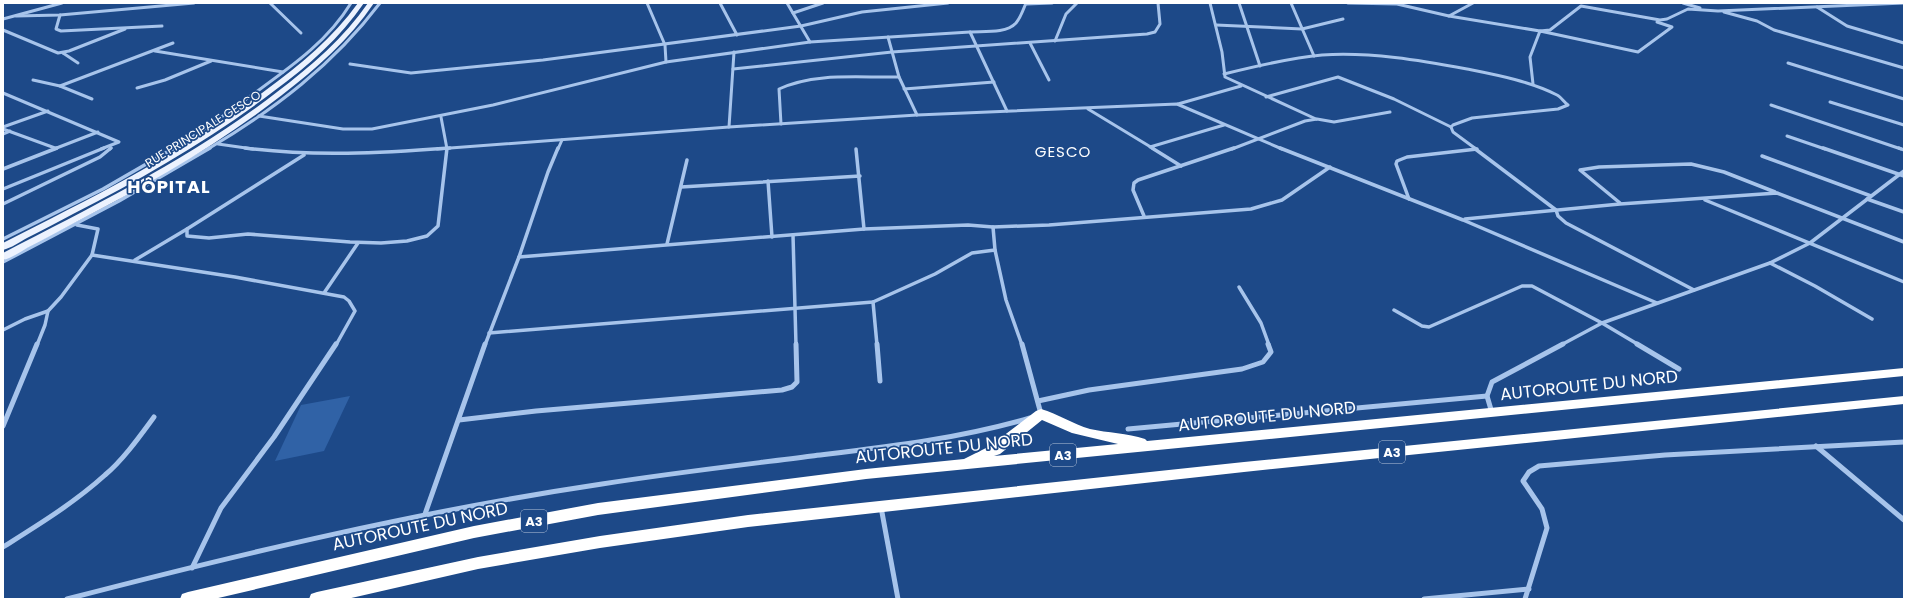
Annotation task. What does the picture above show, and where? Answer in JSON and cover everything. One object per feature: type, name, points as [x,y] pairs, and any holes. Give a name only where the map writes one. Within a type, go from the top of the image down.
[{"type":"highway","name":"AUTOROUTE DU NORD","points":[[188,599],[396,549],[474,532],[598,510],[866,474],[1492,414],[1904,372]]},
{"type":"highway","name":"A3","points":[[317,599],[478,564],[600,542],[748,521],[881,505],[1904,400]]},
{"type":"highway","points":[[958,466],[995,450],[1039,408],[1054,422],[1089,433],[1118,440],[1167,445]]},
{"type":"main road","name":"RUE PRINCIPALE GESCO","points":[[3,247],[152,167],[267,94],[322,49],[348,22],[361,3]]},
{"type":"main road","name":"RUE PRINCIPALE GESCO","points":[[3,257],[131,188],[233,127],[279,94],[317,63],[350,31],[371,3]]},
{"type":"street","points":[[3,19],[62,3]]},
{"type":"street","points":[[16,16],[60,15],[194,3]]},
{"type":"street","points":[[270,3],[301,33]]},
{"type":"street","points":[[3,239],[162,156],[237,107],[306,54],[341,18],[351,3]]},
{"type":"street","points":[[3,262],[77,225],[218,144],[259,116],[329,61],[354,37],[380,3]]},
{"type":"street","points":[[647,3],[665,45],[666,62]]},
{"type":"street","points":[[720,3],[737,35]]},
{"type":"street","points":[[787,3],[810,42]]},
{"type":"street","points":[[794,13],[823,3]]},
{"type":"street","points":[[350,64],[401,72],[416,72],[543,60],[801,26],[873,11],[948,3]]},
{"type":"street","points":[[259,116],[356,130],[391,126],[441,117],[666,62],[810,42],[1005,29],[1016,23],[1026,4],[1052,3]]},
{"type":"street","points":[[1055,41],[1066,14],[1077,3]]},
{"type":"street","points":[[733,69],[892,52],[1140,35],[1155,32],[1160,24],[1158,3]]},
{"type":"street","points":[[1210,3],[1222,52],[1225,77],[1241,86],[1317,119],[1334,122],[1390,112]]},
{"type":"street","points":[[1239,3],[1260,66]]},
{"type":"street","points":[[1291,3],[1314,56]]},
{"type":"street","points":[[1348,3],[1396,3],[1449,16],[1540,31],[1638,52],[1672,27],[1651,20],[1581,6],[1550,30],[1540,31]]},
{"type":"street","points":[[1449,16],[1473,3]]},
{"type":"street","points":[[1683,3],[1708,11]]},
{"type":"street","points":[[1651,20],[1666,19],[1688,9],[1718,11],[1904,3]]},
{"type":"street","points":[[1817,7],[1836,22],[1852,29],[1904,43]]},
{"type":"street","points":[[1718,11],[1757,21],[1774,30],[1904,68]]},
{"type":"street","points":[[60,15],[56,27],[58,30],[125,29],[162,26]]},
{"type":"street","points":[[1216,25],[1302,29],[1343,19]]},
{"type":"street","points":[[3,30],[58,53],[63,53],[125,29]]},
{"type":"street","points":[[1533,84],[1528,60],[1534,41],[1540,31]]},
{"type":"street","points":[[970,32],[1007,112]]},
{"type":"street","points":[[888,37],[899,77],[917,115]]},
{"type":"street","points":[[60,86],[174,43]]},
{"type":"street","points":[[1030,43],[1049,80]]},
{"type":"street","points":[[154,51],[283,72]]},
{"type":"street","points":[[729,127],[734,52]]},
{"type":"street","points":[[63,53],[78,63]]},
{"type":"street","points":[[1224,74],[1314,56],[1381,56],[1478,72],[1533,84],[1559,96],[1566,101],[1568,105],[1558,109],[1472,118],[1459,121],[1452,124],[1450,127]]},
{"type":"street","points":[[137,88],[165,80],[212,61]]},
{"type":"street","points":[[1788,63],[1904,99]]},
{"type":"street","points":[[781,124],[778,89],[785,84],[816,79],[899,77]]},
{"type":"street","points":[[1266,97],[1300,89],[1338,77],[1394,99],[1450,127],[1453,132],[1556,210],[1558,216],[1566,223],[1694,290]]},
{"type":"street","points":[[33,80],[60,86],[92,99]]},
{"type":"street","points":[[904,89],[994,82]]},
{"type":"street","points":[[218,144],[258,151],[304,154],[373,154],[729,127],[917,115],[1177,104],[1241,86]]},
{"type":"street","points":[[3,93],[118,140],[119,142],[100,157],[3,204]]},
{"type":"street","points":[[1897,97],[1904,93]]},
{"type":"street","points":[[1830,102],[1904,126]]},
{"type":"street","points":[[1177,104],[1259,139],[1463,220],[1657,303]]},
{"type":"street","points":[[1771,105],[1904,150]]},
{"type":"street","points":[[1087,108],[1181,166]]},
{"type":"street","points":[[3,128],[48,111]]},
{"type":"street","points":[[187,228],[187,236],[192,237],[249,234],[358,243],[430,236],[436,231],[447,148],[441,117]]},
{"type":"street","points":[[1144,216],[1133,190],[1134,183],[1138,180],[1259,139],[1305,121],[1317,119]]},
{"type":"street","points":[[1150,147],[1225,125]]},
{"type":"street","points":[[3,128],[55,148]]},
{"type":"street","points":[[3,134],[11,131]]},
{"type":"street","points":[[3,169],[98,132]]},
{"type":"street","points":[[1787,136],[1904,176]]},
{"type":"street","points":[[425,514],[489,333],[520,257],[548,172],[562,140]]},
{"type":"street","points":[[3,189],[113,146]]},
{"type":"street","points":[[856,149],[860,176],[864,229]]},
{"type":"street","points":[[1409,199],[1396,164],[1397,161],[1407,157],[1477,149]]},
{"type":"street","points":[[135,260],[304,154]]},
{"type":"street","points":[[1762,156],[1904,212]]},
{"type":"street","points":[[667,244],[687,160]]},
{"type":"street","points":[[1620,204],[1580,170],[1599,167],[1691,164],[1727,173],[1904,242]]},
{"type":"street","points":[[520,257],[864,229],[968,224],[992,227],[1251,209],[1270,204],[1292,194],[1330,167]]},
{"type":"street","points":[[1492,414],[1487,396],[1492,382],[1602,323],[1770,263],[1810,243],[1904,171]]},
{"type":"street","points":[[681,187],[860,176]]},
{"type":"street","points":[[768,181],[772,236]]},
{"type":"street","points":[[1463,220],[1620,204],[1777,193]]},
{"type":"street","points":[[1704,199],[1904,282]]},
{"type":"street","points":[[3,330],[48,311],[61,297],[92,255],[98,229],[77,225]]},
{"type":"street","points":[[992,227],[995,250],[1006,300],[1020,337],[1039,408]]},
{"type":"street","points":[[459,420],[787,389],[792,387],[797,382],[793,235]]},
{"type":"street","points":[[324,293],[358,243]]},
{"type":"street","points":[[489,333],[873,302],[915,284],[972,253],[995,250]]},
{"type":"street","points":[[92,255],[135,260],[344,297],[349,301],[355,311],[352,320],[274,437],[221,508],[192,568]]},
{"type":"street","points":[[1770,263],[1815,286],[1872,319]]},
{"type":"street","points":[[1394,310],[1422,326],[1429,327],[1522,286],[1528,286],[1542,290],[1602,323],[1678,369]]},
{"type":"street","points":[[67,599],[192,568],[425,514],[504,499],[637,479],[893,446],[1005,426],[1039,408],[1089,390],[1242,369],[1263,362],[1271,352],[1261,323],[1239,287]]},
{"type":"street","points":[[873,302],[880,381]]},
{"type":"street","points":[[3,426],[45,325],[48,311]]},
{"type":"street","points":[[1128,429],[1487,396]]},
{"type":"street","points":[[3,547],[48,518],[106,475],[142,434],[154,417]]},
{"type":"street","points":[[1525,599],[1547,528],[1547,520],[1543,510],[1523,481],[1525,475],[1530,470],[1539,466],[1664,455],[1904,442]]},
{"type":"street","points":[[1816,446],[1904,520]]},
{"type":"street","points":[[881,505],[898,599]]},
{"type":"street","points":[[1424,599],[1529,589]]},
{"type":"shaded area","points":[[350,396],[324,451],[275,461],[301,405]]},
{"type":"district","name":"GESCO","points":[[1063,152]]},
{"type":"district","name":"HÔPITAL","points":[[169,187]]}]
